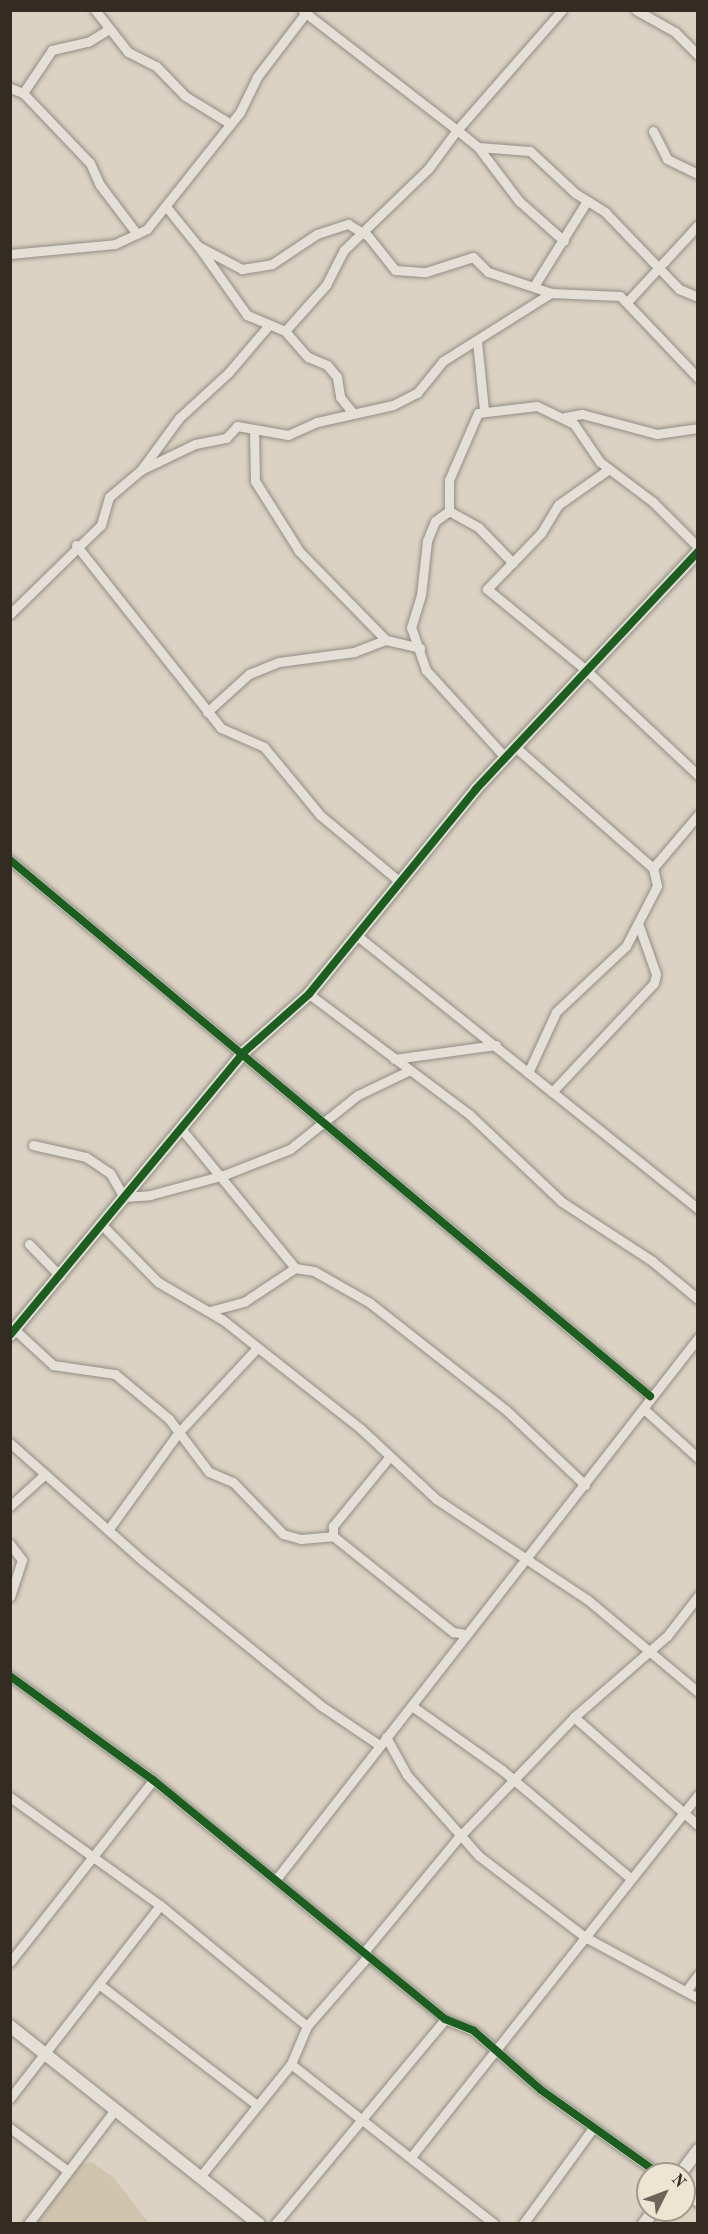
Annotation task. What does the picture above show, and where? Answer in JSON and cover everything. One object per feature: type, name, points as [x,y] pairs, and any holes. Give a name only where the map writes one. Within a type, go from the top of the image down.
[{"type":"street","points":[[94,10],[107,30],[133,55],[156,66],[185,96],[229,123]]},
{"type":"street","points":[[285,331],[326,285],[361,231],[428,169],[457,130],[562,10]]},
{"type":"street","points":[[636,10],[675,32],[698,55]]},
{"type":"street","points":[[10,254],[115,244],[137,234],[168,209],[305,12],[478,147],[505,186],[564,241]]},
{"type":"street","points":[[22,93],[52,50],[88,42],[107,30]]},
{"type":"street","points":[[10,88],[22,93],[90,162],[100,185],[137,234]]},
{"type":"street","points":[[653,131],[667,159],[698,174]]},
{"type":"street","points":[[478,147],[530,151],[587,201],[605,212],[656,266],[698,297]]},
{"type":"street","points":[[534,286],[542,265],[564,241],[587,201]]},
{"type":"street","points":[[168,209],[198,246],[247,315],[268,326],[285,331],[308,357],[338,377],[340,398],[354,414]]},
{"type":"street","points":[[198,246],[242,269],[253,268],[272,264],[328,228],[348,224],[361,231],[394,270],[426,272],[473,257],[488,272],[551,293],[588,292],[629,300],[642,321],[698,378]]},
{"type":"street","points":[[629,300],[656,266],[698,225]]},
{"type":"street","points":[[141,470],[195,444],[226,438],[237,426],[288,435],[417,393],[443,361],[551,293]]},
{"type":"street","points":[[10,614],[76,545],[101,525],[109,497],[141,470],[179,418],[229,372],[268,326]]},
{"type":"street","points":[[449,511],[449,480],[484,410],[477,341]]},
{"type":"street","points":[[465,1634],[453,1632],[333,1536],[302,1539],[283,1534],[233,1482],[197,1460],[179,1432],[115,1374],[53,1365],[13,1332],[124,1197],[183,1131],[244,1052],[309,994],[355,934],[514,746],[698,550],[653,502],[609,469],[566,417],[537,406],[484,410]]},
{"type":"street","points":[[566,417],[582,414],[657,434],[698,428]]},
{"type":"street","points":[[254,430],[255,481],[299,551],[386,640],[421,648]]},
{"type":"street","points":[[609,469],[558,505],[513,563],[487,589],[586,670],[698,775]]},
{"type":"street","points":[[449,511],[478,527],[513,563]]},
{"type":"street","points":[[449,511],[435,521],[421,564],[422,595],[411,627],[421,648],[426,670],[505,757]]},
{"type":"street","points":[[76,545],[221,728],[264,747],[304,800],[400,882]]},
{"type":"street","points":[[207,712],[259,669],[305,655],[354,652],[386,640]]},
{"type":"street","points":[[514,746],[653,868],[657,886],[639,926],[626,946],[556,1012],[528,1073]]},
{"type":"street","points":[[653,868],[698,815]]},
{"type":"street","points":[[10,860],[244,1052],[461,1243],[650,1396]]},
{"type":"street","points":[[552,1092],[654,983],[656,974],[639,926]]},
{"type":"street","points":[[355,934],[698,1209]]},
{"type":"street","points":[[309,994],[408,1071],[470,1115],[562,1202],[652,1261],[698,1299]]},
{"type":"street","points":[[394,1059],[496,1046]]},
{"type":"street","points":[[124,1197],[224,1175],[296,1146],[358,1095],[408,1071]]},
{"type":"street","points":[[183,1131],[224,1175],[295,1268]]},
{"type":"street","points":[[33,1145],[86,1156],[110,1173],[124,1197]]},
{"type":"street","points":[[102,1225],[158,1282],[210,1311],[390,1456],[436,1499],[588,1600],[647,1652],[698,1692]]},
{"type":"street","points":[[29,1244],[60,1276]]},
{"type":"street","points":[[210,1311],[244,1302],[295,1268],[314,1271],[370,1303],[506,1410],[585,1485]]},
{"type":"street","points":[[277,1878],[379,1744],[412,1706],[465,1634],[646,1411],[650,1396],[698,1338]]},
{"type":"street","points":[[108,1530],[179,1432],[256,1349]]},
{"type":"street","points":[[646,1411],[698,1458]]},
{"type":"street","points":[[10,1443],[108,1530],[320,1705],[379,1744]]},
{"type":"street","points":[[333,1536],[333,1526],[390,1456]]},
{"type":"street","points":[[10,1506],[45,1474]]},
{"type":"street","points":[[10,1544],[22,1560],[10,1596]]},
{"type":"street","points":[[200,2178],[291,2064],[307,2026],[458,1838],[574,1717],[647,1652],[698,1596]]},
{"type":"street","points":[[10,1676],[153,1780],[277,1878],[446,2019],[474,2031],[496,2052],[593,2128],[642,2162]]},
{"type":"street","points":[[412,1706],[514,1782],[628,1877]]},
{"type":"street","points":[[574,1717],[682,1813],[698,1824]]},
{"type":"street","points":[[386,1737],[407,1775],[458,1838],[585,1937],[698,1998]]},
{"type":"street","points":[[10,1962],[153,1780]]},
{"type":"street","points":[[411,2157],[496,2052],[585,1937],[628,1877],[698,1795]]},
{"type":"street","points":[[10,1797],[89,1859],[160,1905],[307,2026]]},
{"type":"street","points":[[10,2098],[160,1905]]},
{"type":"street","points":[[686,1991],[698,1975]]},
{"type":"street","points":[[100,1985],[257,2105]]},
{"type":"street","points":[[275,2223],[446,2019]]},
{"type":"street","points":[[10,2026],[114,2111],[259,2223]]},
{"type":"street","points":[[291,2064],[494,2223]]},
{"type":"street","points":[[28,2223],[114,2111]]},
{"type":"street","points":[[10,2128],[68,2171]]},
{"type":"street","points":[[523,2223],[593,2128]]},
{"type":"shaded area","points":[[92,2162],[114,2178],[149,2223],[29,2224],[61,2179],[80,2164]]},
{"type":"cycle path","points":[[10,1335],[244,1052],[309,994],[476,789],[698,552]]},
{"type":"cycle path","points":[[10,860],[650,1396]]},
{"type":"cycle path","points":[[10,1676],[153,1780],[445,2019],[474,2031],[541,2090],[642,2162]]}]
